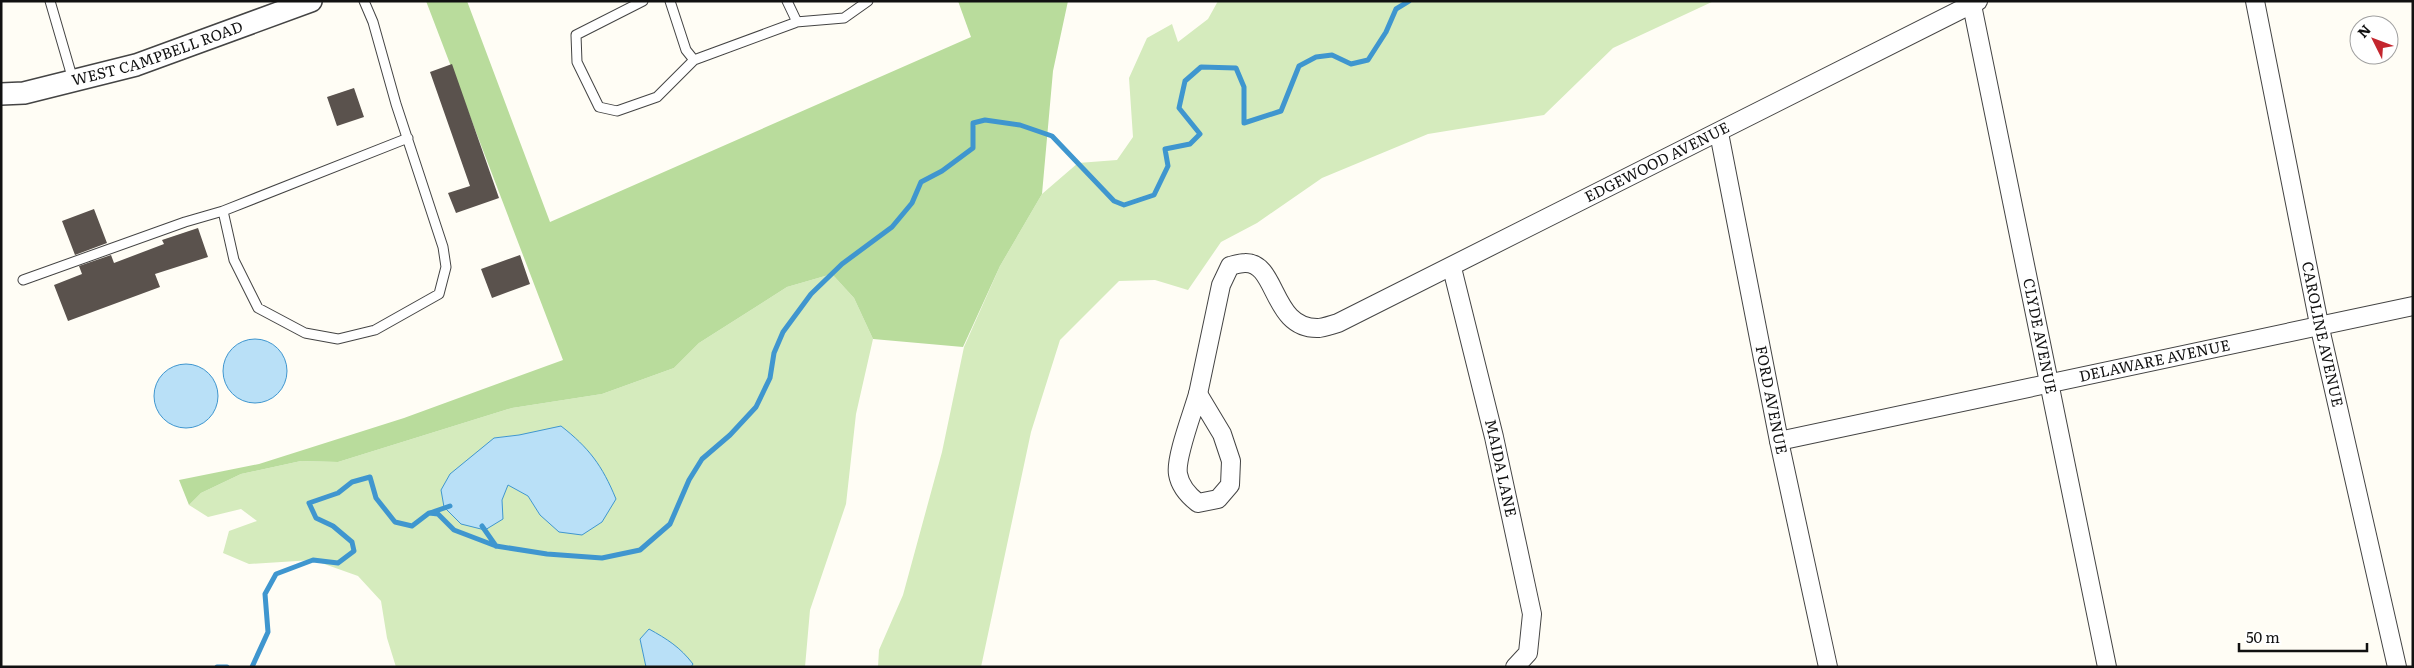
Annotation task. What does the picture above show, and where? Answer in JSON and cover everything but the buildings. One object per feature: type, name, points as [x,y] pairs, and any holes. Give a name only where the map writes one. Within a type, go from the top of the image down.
[{"type":"street","name":"WEST CAMPBELL ROAD","points":[[1,94],[24,93],[136,66],[311,1]]},
{"type":"street","name":"CAROLINE AVENUE","points":[[2255,1],[2320,324],[2397,667]]},
{"type":"street","name":"EDGEWOOD AVENUE","points":[[1198,394],[1221,285],[1230,266],[1246,262],[1258,267],[1268,279],[1288,318],[1301,325],[1318,328],[1338,323],[1452,268],[1975,3]]},
{"type":"street","name":"CLYDE AVENUE","points":[[1975,3],[2107,667]]},
{"type":"street","name":"FORD AVENUE","points":[[1719,133],[1779,440],[1828,667]]},
{"type":"street","name":"MAIDA LANE","points":[[1452,268],[1494,437],[1532,614],[1528,653],[1515,667]]},
{"type":"street","name":"DELAWARE AVENUE","points":[[1779,440],[2320,324],[2413,306]]},
{"type":"street","points":[[1198,394],[1222,434],[1231,461],[1230,485],[1218,499],[1198,502],[1189,496],[1178,474],[1182,447],[1198,394]]},
{"type":"lane","points":[[50,1],[73,81]]},
{"type":"lane","points":[[223,211],[234,260],[258,308],[305,333],[338,339],[375,330],[439,294],[446,268],[443,247],[396,104],[373,22],[364,1]]},
{"type":"lane","points":[[643,1],[576,35],[576,62],[599,107],[616,111],[657,97],[694,60],[796,22],[844,18],[868,1]]},
{"type":"lane","points":[[670,1],[686,50],[694,60]]},
{"type":"lane","points":[[787,1],[796,22]]},
{"type":"lane","points":[[23,280],[185,222],[223,211],[408,138]]},
{"type":"green space","points":[[426,1],[467,1],[550,222],[971,37],[958,1],[1068,1],[1053,71],[1042,194],[1000,266],[963,347],[873,339],[854,298],[832,274],[787,287],[699,343],[674,368],[602,394],[512,408],[338,462],[301,461],[241,474],[201,493],[189,505],[179,480],[259,464],[404,418],[563,360]]},
{"type":"green space","points":[[1218,1],[1714,1],[1613,48],[1544,115],[1428,134],[1322,178],[1257,223],[1221,242],[1188,290],[1155,280],[1119,281],[1060,340],[1031,432],[981,667],[878,667],[879,650],[903,595],[942,452],[964,347],[1000,266],[1042,194],[1078,163],[1117,160],[1133,137],[1129,78],[1147,38],[1172,24],[1178,42],[1208,19]]},
{"type":"green space","points":[[832,274],[854,298],[873,339],[856,414],[846,504],[810,610],[805,667],[691,667],[693,664],[640,639],[646,667],[396,667],[387,638],[381,601],[358,576],[313,560],[249,564],[223,553],[229,531],[257,521],[241,509],[208,517],[189,505],[201,493],[241,474],[301,461],[338,462],[512,408],[602,394],[674,368],[699,343],[787,287]],"holes":[[[519,435],[540,515],[528,496],[508,484],[502,500],[494,438]]]},
{"type":"water","points":[[255,339],[267,342],[278,348],[284,359],[287,371],[284,383],[278,394],[267,400],[255,403],[243,400],[232,394],[226,383],[223,371],[226,359],[232,348],[243,342]]},
{"type":"water","points":[[186,364],[198,367],[209,373],[215,384],[218,396],[215,408],[209,419],[198,425],[186,428],[174,425],[163,419],[157,408],[154,396],[157,384],[163,373],[174,367]]},
{"type":"water","points":[[561,426],[594,458],[616,499],[602,522],[582,535],[559,532],[540,515],[528,496],[508,485],[502,500],[503,519],[485,530],[461,524],[444,507],[441,490],[450,474],[494,438]]},
{"type":"water","points":[[649,629],[678,648],[693,664],[691,667],[646,667],[640,639]]},
{"type":"waterway","points":[[252,667],[268,632],[265,594],[276,574],[313,560],[338,563],[354,551],[352,542],[333,526],[316,518],[309,503],[338,493],[352,482],[370,477],[376,498],[395,522],[412,526],[429,513],[438,514],[454,530],[496,546],[547,554],[602,558],[640,550],[670,524],[689,480],[702,459],[730,435],[756,407],[770,378],[774,353],[783,332],[811,294],[842,264],[892,227],[912,203],[921,182],[942,171],[973,148],[973,123],[985,120],[1020,125],[1052,136],[1114,201],[1124,205],[1154,195],[1168,166],[1165,149],[1190,144],[1200,134],[1179,108],[1185,81],[1201,67],[1236,68],[1244,87],[1244,123],[1281,111],[1299,66],[1316,57],[1332,55],[1351,64],[1368,60],[1386,32],[1396,9],[1409,1]]},
{"type":"waterway","points":[[430,513],[450,506]]},
{"type":"waterway","points":[[482,526],[496,546]]},
{"type":"waterway","points":[[217,667],[227,667]]}]
